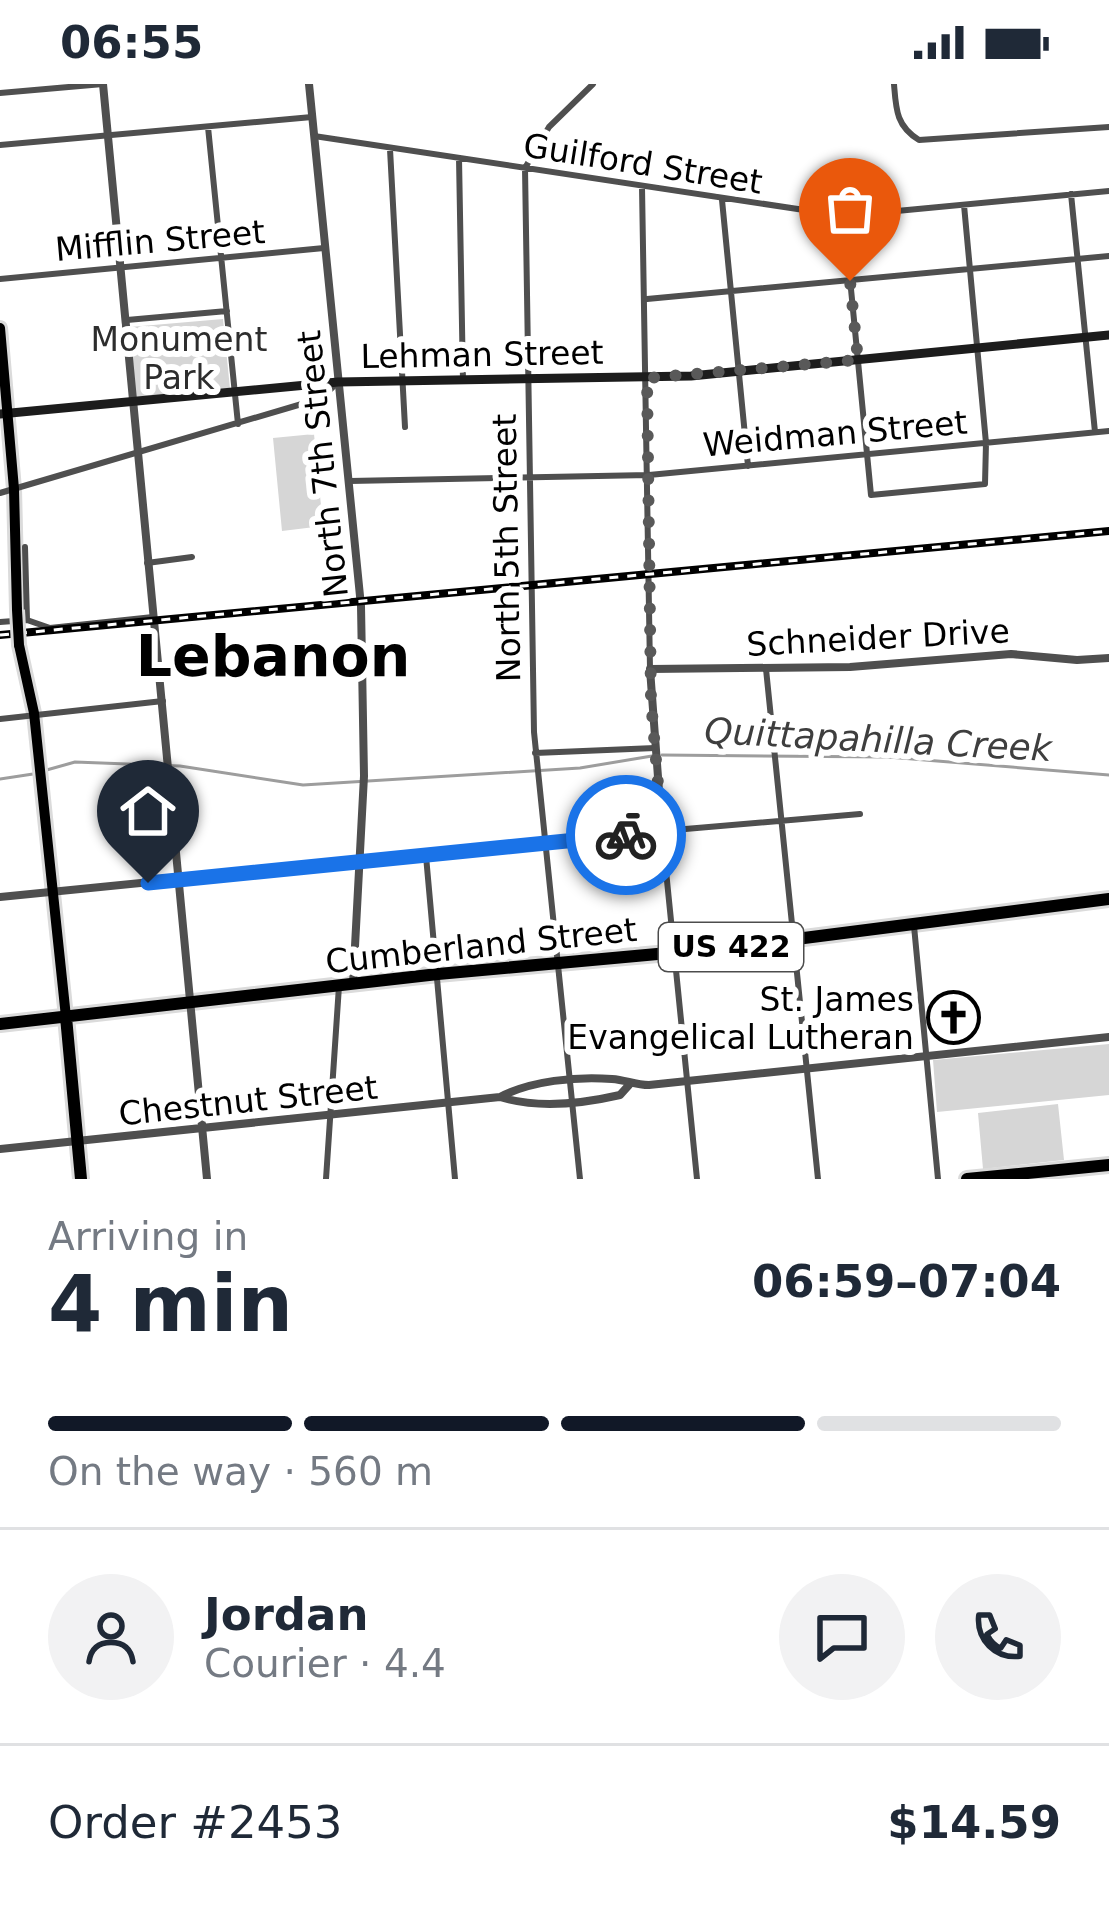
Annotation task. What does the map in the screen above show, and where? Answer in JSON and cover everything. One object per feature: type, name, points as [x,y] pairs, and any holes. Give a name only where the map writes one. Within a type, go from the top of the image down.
[{"type":"highway","name":"Cumberland Street","points":[[0,1024],[438,974],[675,953],[1109,899]]},
{"type":"highway","points":[[66,1017],[81,1179]]},
{"type":"highway","points":[[968,1179],[1109,1165]]},
{"type":"main road","points":[[0,328],[22,615],[19,645],[34,712],[66,1017]]},
{"type":"main road","name":"Lehman Street","points":[[4,414],[338,382],[739,373],[1109,335]]},
{"type":"street","points":[[0,93],[103,84],[207,1179]]},
{"type":"street","name":"North 7th Street","points":[[309,84],[361,606],[361,862],[346,985]]},
{"type":"street","points":[[525,168],[549,127],[593,84]]},
{"type":"street","points":[[894,84],[896,115],[920,140],[1109,127]]},
{"type":"street","points":[[0,145],[312,117]]},
{"type":"street","points":[[208,127],[238,424]]},
{"type":"street","name":"Guilford Street","points":[[314,136],[844,217],[1109,191]]},
{"type":"street","points":[[390,148],[405,427]]},
{"type":"street","points":[[459,158],[463,381]]},
{"type":"street","name":"North 5th Street","points":[[525,168],[536,764],[580,1179]]},
{"type":"street","points":[[642,187],[650,669],[698,1179]]},
{"type":"street","points":[[1071,194],[1095,432]]},
{"type":"street","points":[[722,200],[748,466]]},
{"type":"street","points":[[844,217],[871,495],[988,482],[964,206]]},
{"type":"street","name":"Mifflin Street","points":[[0,279],[324,248]]},
{"type":"street","points":[[645,299],[1109,256]]},
{"type":"street","points":[[127,320],[227,310]]},
{"type":"street","points":[[0,493],[322,398],[338,382]]},
{"type":"street","name":"Weidman Street","points":[[350,481],[649,475],[1109,431]]},
{"type":"street","points":[[22,615],[25,547]]},
{"type":"street","points":[[146,563],[191,557]]},
{"type":"street","points":[[0,622],[22,615],[50,628],[153,616]]},
{"type":"street","name":"Schneider Drive","points":[[650,669],[850,667],[1011,654],[1109,658]]},
{"type":"street","points":[[766,669],[818,1179]]},
{"type":"street","points":[[0,719],[163,701]]},
{"type":"street","points":[[536,753],[655,753]]},
{"type":"street","points":[[0,897],[860,814]]},
{"type":"street","points":[[426,856],[455,1179]]},
{"type":"street","points":[[914,924],[938,1179]]},
{"type":"street","points":[[326,1179],[346,985]]},
{"type":"street","name":"Chestnut Street","points":[[500,1097],[517,1087],[609,1078],[629,1085],[1109,1037]]},
{"type":"street","name":"Chestnut Street","points":[[0,1149],[500,1097],[530,1105],[571,1102],[620,1095],[629,1085]]},
{"type":"green space","name":"Monument Park","points":[[223,319],[230,389],[136,399],[130,327]]},
{"type":"green space","points":[[314,434],[323,526],[282,531],[273,438]]},
{"type":"green space","points":[[1109,1044],[1109,1095],[937,1112],[933,1060]]},
{"type":"green space","points":[[1058,1104],[1064,1160],[983,1169],[978,1113]]},
{"type":"waterway","name":"Quittapahilla Creek","points":[[662,755],[888,757],[1109,775]]},
{"type":"waterway","name":"Quittapahilla Creek","points":[[43,771],[75,762],[180,766],[303,785],[580,768],[652,756]]},
{"type":"waterway","name":"Quittapahilla Creek","points":[[0,779],[33,774]]},
{"type":"railway","points":[[0,635],[1109,531]]},
{"type":"way so far","points":[[626,835],[662,831],[651,701],[647,378],[858,360],[850,281]]},
{"type":"place","name":"St. James Evangelical Lutheran","points":[[953,1018]]},
{"type":"district","name":"Lebanon","points":[[273,656]]},
{"type":"route","points":[[148,883],[626,835]]}]
